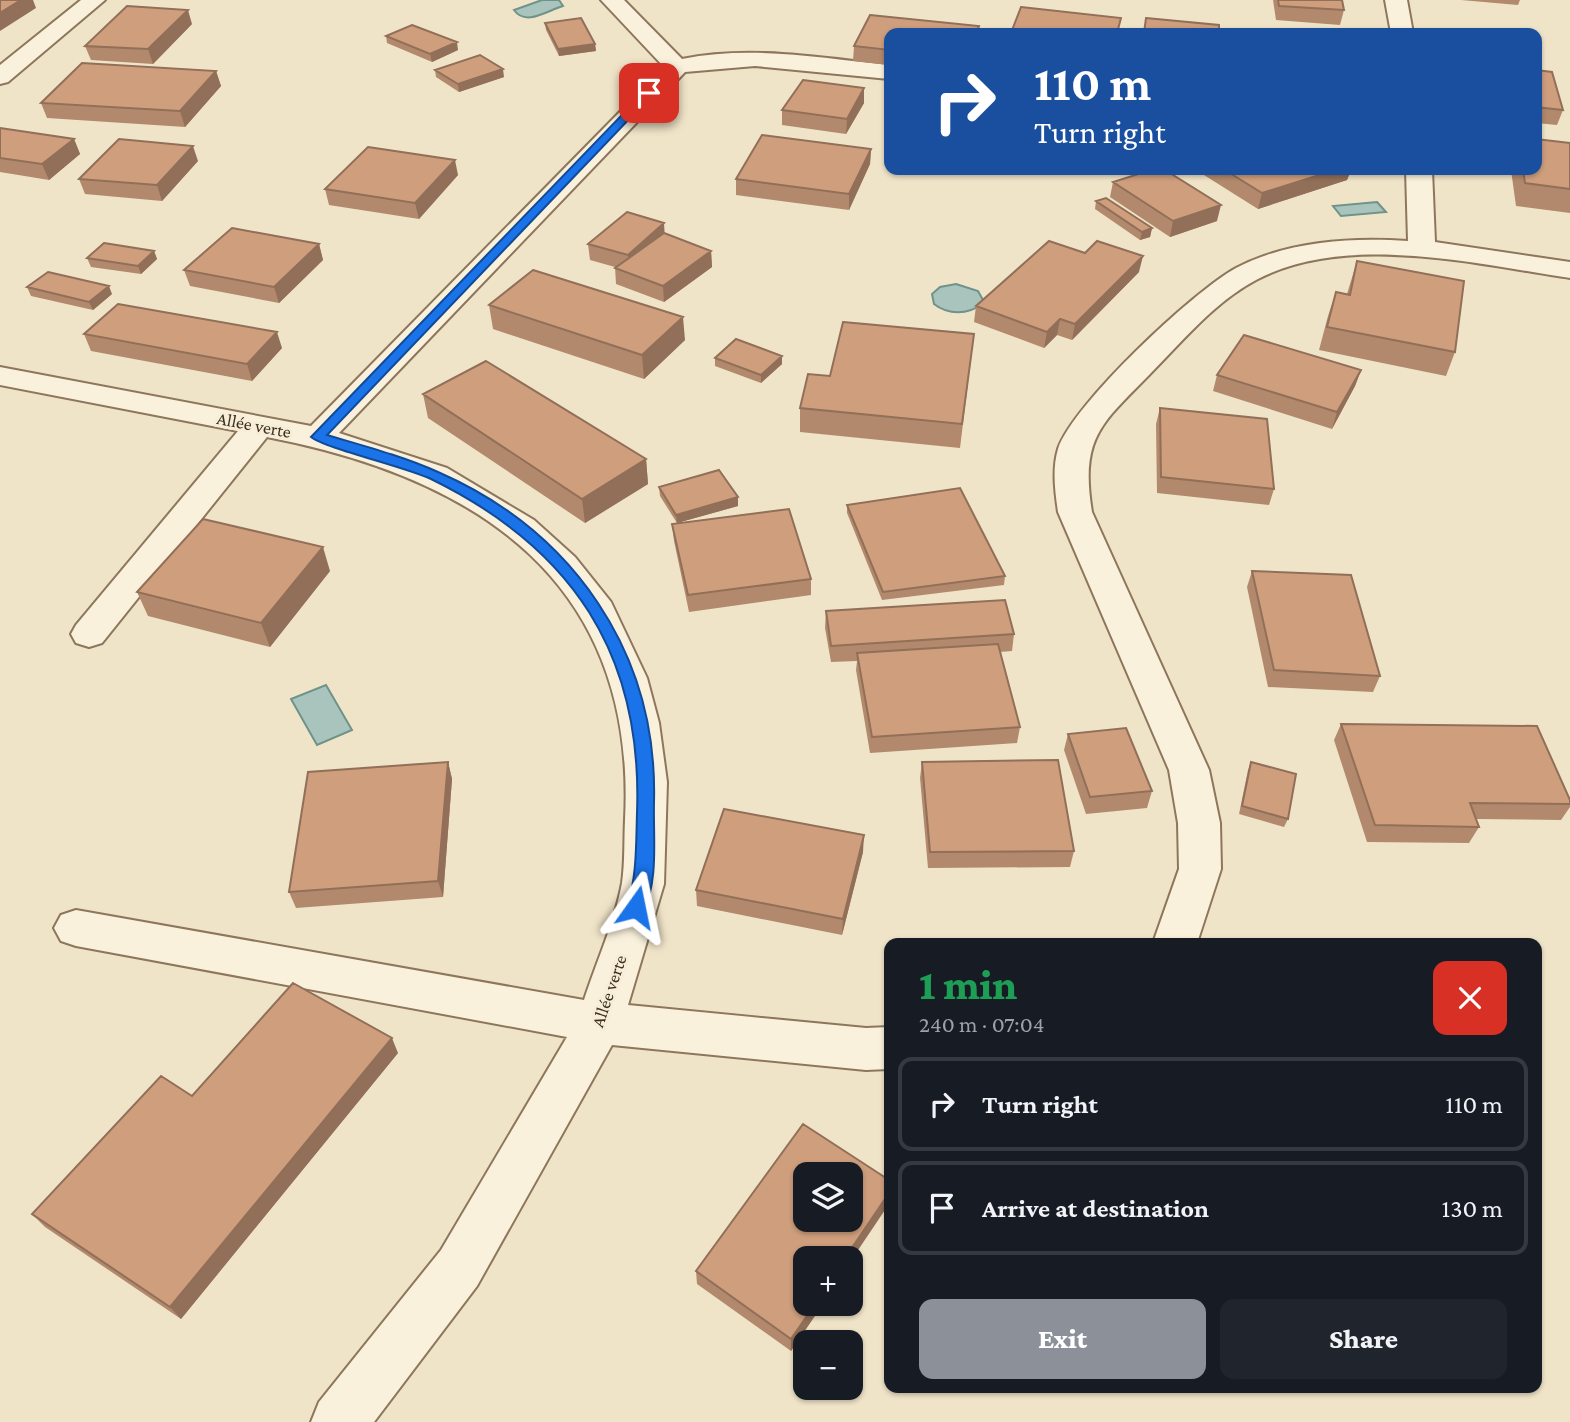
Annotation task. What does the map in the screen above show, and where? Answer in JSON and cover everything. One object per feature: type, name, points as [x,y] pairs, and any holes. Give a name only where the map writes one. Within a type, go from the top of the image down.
[{"type":"street","points":[[0,77],[94,0]]},
{"type":"street","points":[[612,0],[677,67]]},
{"type":"street","points":[[1396,0],[1401,28]]},
{"type":"street","points":[[318,437],[677,67],[700,60],[755,61],[884,72]]},
{"type":"street","points":[[1419,175],[1422,250]]},
{"type":"street","points":[[1177,938],[1200,869],[1199,823],[1189,770],[1075,512],[1070,486],[1075,443],[1090,418],[1208,300],[1243,277],[1282,261],[1329,250],[1374,245],[1570,271]]},
{"type":"street","name":"Allée verte","points":[[0,376],[318,437],[422,470],[473,496],[522,528],[563,565],[593,602],[628,678],[640,723],[647,782],[643,884],[600,1023],[459,1268],[339,1422]]},
{"type":"street","points":[[89,634],[259,426]]},
{"type":"street","points":[[76,928],[600,1023],[866,1049],[884,1048]]},
{"type":"water","points":[[542,0],[559,0],[563,6],[531,17],[519,15],[514,10]]},
{"type":"water","points":[[1377,202],[1386,212],[1341,216],[1333,206]]},
{"type":"water","points":[[956,284],[978,291],[983,300],[982,304],[971,310],[958,312],[945,310],[934,304],[932,294],[940,287]]},
{"type":"water","points":[[326,685],[352,730],[317,745],[291,699]]},
{"type":"building","points":[[0,0],[21,0],[0,13]]},
{"type":"building","points":[[1278,0],[1342,0],[1344,10],[1279,6]]},
{"type":"building","points":[[127,6],[188,10],[148,49],[85,46]]},
{"type":"building","points":[[1021,7],[1121,18],[1118,28],[1013,28]]},
{"type":"building","points":[[870,15],[979,26],[884,28],[884,49],[854,46]]},
{"type":"building","points":[[581,18],[595,44],[558,49],[545,23]]},
{"type":"building","points":[[1146,18],[1219,25],[1219,28],[1145,28]]},
{"type":"building","points":[[412,25],[457,42],[430,54],[386,36]]},
{"type":"building","points":[[480,55],[503,69],[458,84],[435,70]]},
{"type":"building","points":[[82,63],[216,71],[180,111],[41,103]]},
{"type":"building","points":[[1542,71],[1552,72],[1563,110],[1542,108]]},
{"type":"building","points":[[803,80],[864,88],[847,119],[782,110]]},
{"type":"building","points":[[0,128],[74,139],[42,164],[0,158]]},
{"type":"building","points":[[762,135],[871,149],[849,194],[736,179]]},
{"type":"building","points":[[119,139],[193,146],[157,185],[79,179]]},
{"type":"building","points":[[1542,140],[1570,143],[1570,189],[1525,183],[1524,175],[1542,175]]},
{"type":"building","points":[[368,147],[455,160],[415,203],[325,189]]},
{"type":"building","points":[[1135,175],[1173,175],[1221,205],[1173,221],[1113,182]]},
{"type":"building","points":[[1233,175],[1319,175],[1262,193]]},
{"type":"building","points":[[1106,198],[1152,228],[1142,232],[1096,201]]},
{"type":"building","points":[[627,212],[664,223],[628,255],[588,244]]},
{"type":"building","points":[[232,228],[319,244],[274,287],[184,270]]},
{"type":"building","points":[[664,233],[711,251],[663,286],[615,268]]},
{"type":"building","points":[[1049,241],[1085,253],[1097,241],[1143,256],[1075,324],[1060,319],[1047,332],[976,306]]},
{"type":"building","points":[[104,243],[154,251],[138,266],[87,258]]},
{"type":"building","points":[[1357,261],[1464,281],[1455,352],[1327,327],[1336,292],[1350,295]]},
{"type":"building","points":[[533,270],[683,317],[642,355],[489,305]]},
{"type":"building","points":[[48,272],[109,286],[89,302],[27,287]]},
{"type":"building","points":[[118,304],[277,332],[247,364],[84,334]]},
{"type":"building","points":[[843,322],[974,334],[962,424],[800,408],[808,374],[830,376]]},
{"type":"building","points":[[1244,335],[1361,370],[1337,412],[1217,375]]},
{"type":"building","points":[[736,339],[782,356],[761,375],[715,358]]},
{"type":"building","points":[[486,361],[646,459],[582,499],[423,394]]},
{"type":"building","points":[[1160,408],[1267,419],[1274,489],[1161,477]]},
{"type":"building","points":[[719,470],[738,497],[676,515],[659,487]]},
{"type":"building","points":[[960,488],[1005,576],[883,592],[847,505]]},
{"type":"building","points":[[789,509],[811,579],[688,595],[672,524]]},
{"type":"building","points":[[203,519],[323,547],[261,623],[137,592]]},
{"type":"building","points":[[1252,571],[1351,575],[1380,676],[1274,670]]},
{"type":"building","points":[[1005,600],[1014,634],[831,646],[826,611]]},
{"type":"building","points":[[998,644],[1020,727],[872,737],[857,653]]},
{"type":"building","points":[[1341,724],[1537,726],[1570,804],[1470,803],[1479,827],[1375,825]]},
{"type":"building","points":[[1126,728],[1152,791],[1090,797],[1068,734]]},
{"type":"building","points":[[1058,760],[1074,851],[930,852],[922,762]]},
{"type":"building","points":[[448,762],[438,881],[289,892],[308,772]]},
{"type":"building","points":[[1251,762],[1296,774],[1288,819],[1242,806]]},
{"type":"building","points":[[724,809],[864,835],[843,919],[696,890]]},
{"type":"building","points":[[293,983],[392,1038],[170,1307],[32,1214],[161,1076],[192,1096]]},
{"type":"building","points":[[803,1124],[861,1162],[793,1162],[793,1232],[863,1232],[853,1246],[793,1246],[793,1316],[807,1316],[797,1330],[793,1330],[791,1339],[696,1271]]},
{"type":"building","points":[[863,1163],[884,1177],[884,1200],[863,1231]]},
{"type":"route","points":[[636,907],[643,884],[647,782],[640,723],[628,678],[593,602],[563,565],[522,528],[473,496],[435,475],[384,456],[318,437],[649,93]]}]
